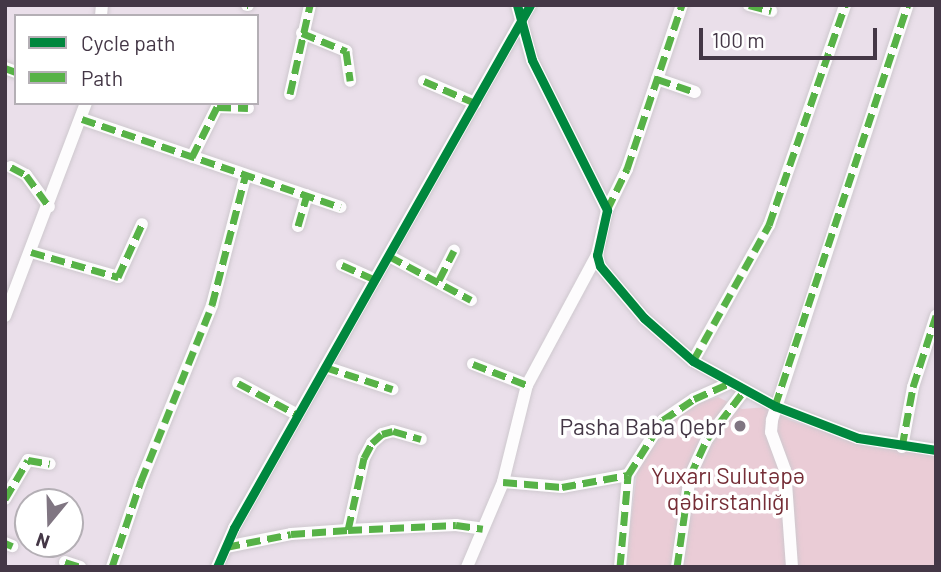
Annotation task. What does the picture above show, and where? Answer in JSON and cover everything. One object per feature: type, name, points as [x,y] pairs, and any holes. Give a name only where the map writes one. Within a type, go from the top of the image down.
[{"type":"street","points":[[290,93],[310,5]]},
{"type":"street","points":[[517,5],[519,25],[573,147],[607,210]]},
{"type":"street","points":[[218,567],[226,547],[298,415],[530,5]]},
{"type":"street","points":[[467,567],[503,482],[527,385],[597,255],[607,210],[627,169],[682,5]]},
{"type":"street","points":[[750,5],[771,11]]},
{"type":"street","points":[[693,361],[769,225],[845,5]]},
{"type":"street","points":[[792,567],[785,470],[771,432],[775,406],[908,5]]},
{"type":"street","points":[[302,33],[346,51],[350,81]]},
{"type":"street","points":[[657,79],[695,92]]},
{"type":"street","points":[[424,81],[475,103]]},
{"type":"street","points":[[5,316],[49,208],[86,105]]},
{"type":"street","points":[[192,157],[217,107],[248,108]]},
{"type":"street","points":[[82,119],[245,177],[341,207]]},
{"type":"street","points":[[11,167],[26,175],[49,208]]},
{"type":"street","points":[[112,567],[141,481],[212,305],[245,177]]},
{"type":"street","points":[[298,226],[307,195]]},
{"type":"street","points":[[31,252],[118,277],[142,225]]},
{"type":"street","points":[[439,280],[454,251]]},
{"type":"street","points":[[597,255],[605,275],[622,295],[693,361],[730,383],[775,406],[858,438],[902,447],[936,450]]},
{"type":"street","points":[[389,256],[439,280],[471,300]]},
{"type":"street","points":[[342,265],[375,280]]},
{"type":"street","points":[[902,447],[913,387],[936,316]]},
{"type":"street","points":[[473,364],[527,385]]},
{"type":"street","points":[[325,367],[392,389]]},
{"type":"street","points":[[238,383],[298,415]]},
{"type":"street","points":[[620,567],[628,475],[663,420],[694,399],[730,383]]},
{"type":"street","points":[[677,567],[690,476],[707,439],[744,391]]},
{"type":"street","points":[[348,530],[364,458],[372,443],[393,432],[421,439]]},
{"type":"street","points":[[5,499],[28,460],[50,464]]},
{"type":"street","points":[[503,482],[562,487],[628,475]]},
{"type":"street","points":[[226,547],[292,534],[348,530],[456,525],[482,529]]},
{"type":"street","points":[[65,562],[80,567]]},
{"type":"shaded area","points":[[5,5],[936,5],[936,567],[5,567]]},
{"type":"green space","name":"Yuxarı Sulutəpə qəbirstanlığı","points":[[718,397],[742,409],[766,407],[789,420],[869,447],[936,455],[936,567],[625,567],[637,472],[666,425],[690,406]]},
{"type":"marked path","points":[[290,94],[310,5]]},
{"type":"marked path","points":[[607,210],[627,169],[682,5]]},
{"type":"marked path","points":[[749,5],[771,11]]},
{"type":"marked path","points":[[693,361],[769,225],[845,5]]},
{"type":"marked path","points":[[775,406],[908,5]]},
{"type":"marked path","points":[[302,33],[346,51],[350,81]]},
{"type":"marked path","points":[[5,68],[14,71]]},
{"type":"marked path","points":[[657,79],[695,92]]},
{"type":"marked path","points":[[424,81],[475,103]]},
{"type":"marked path","points":[[192,157],[217,107],[248,108]]},
{"type":"marked path","points":[[82,119],[340,207]]},
{"type":"marked path","points":[[11,167],[26,175],[49,207]]},
{"type":"marked path","points":[[112,567],[141,481],[212,305],[245,177]]},
{"type":"marked path","points":[[298,226],[307,195]]},
{"type":"marked path","points":[[31,252],[118,277],[142,224]]},
{"type":"marked path","points":[[439,280],[454,251]]},
{"type":"marked path","points":[[389,256],[471,300]]},
{"type":"marked path","points":[[342,265],[375,280]]},
{"type":"marked path","points":[[902,447],[913,387],[936,316]]},
{"type":"marked path","points":[[473,364],[527,385]]},
{"type":"marked path","points":[[325,367],[392,389]]},
{"type":"marked path","points":[[238,383],[298,415]]},
{"type":"marked path","points":[[620,567],[628,475],[663,420],[694,399],[730,383]]},
{"type":"marked path","points":[[677,567],[690,476],[707,439],[744,391]]},
{"type":"marked path","points":[[348,530],[364,458],[372,443],[382,434],[393,431],[421,439]]},
{"type":"marked path","points":[[5,499],[28,460],[50,464]]},
{"type":"marked path","points":[[503,482],[562,487],[628,475]]},
{"type":"marked path","points":[[226,547],[291,534],[348,530],[456,525],[483,529]]},
{"type":"marked path","points":[[5,543],[12,546]]},
{"type":"marked path","points":[[65,562],[80,567]]},
{"type":"cycle path","points":[[517,5],[532,60],[607,210],[597,255],[600,266],[644,318],[693,361],[775,406],[858,438],[936,450]]},
{"type":"cycle path","points":[[217,567],[234,528],[530,5]]},
{"type":"place","name":"Pasha Baba Qebr","points":[[740,426]]}]
